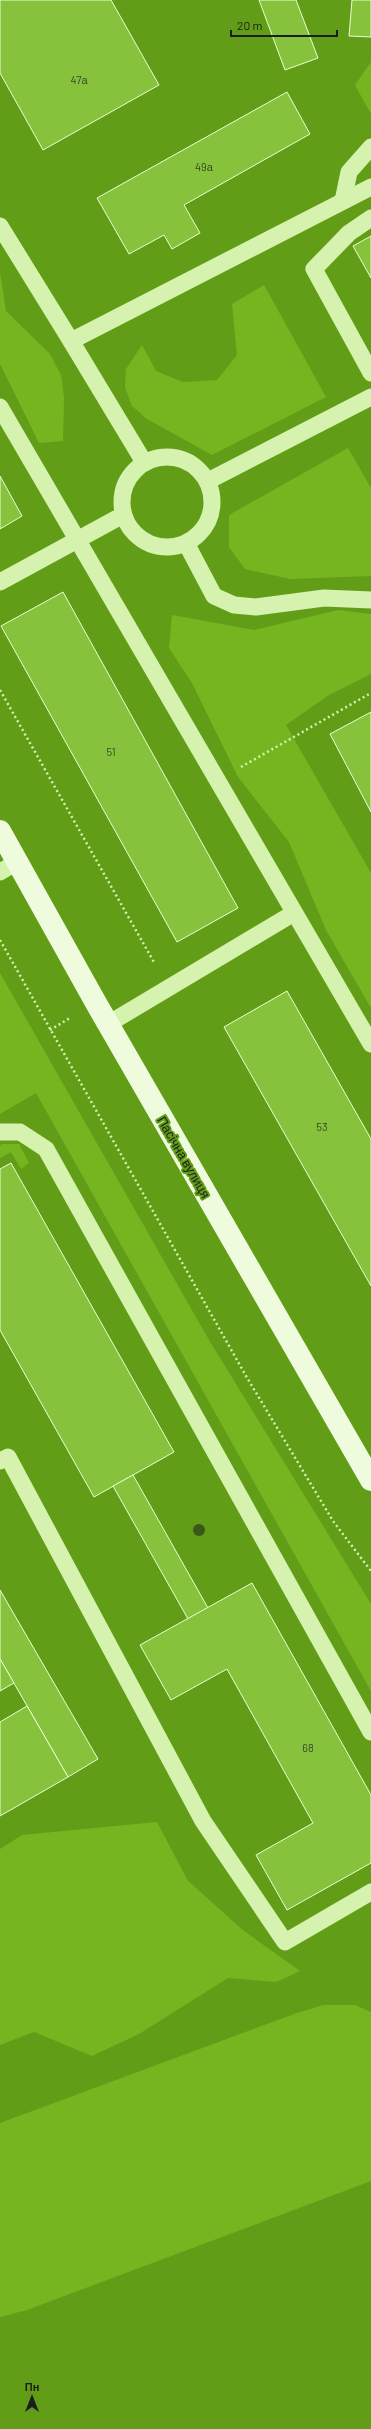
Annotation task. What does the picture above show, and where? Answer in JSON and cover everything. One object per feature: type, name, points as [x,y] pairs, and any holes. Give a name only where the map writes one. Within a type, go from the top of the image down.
[{"type":"main road","name":"Пасічна вулиця","points":[[0,831],[9,867],[108,1024],[371,1480]]},
{"type":"lane","points":[[343,200],[349,172],[371,147]]},
{"type":"lane","points":[[71,341],[343,200],[371,187]]},
{"type":"lane","points":[[371,218],[349,233],[314,269],[371,373]]},
{"type":"lane","points":[[0,226],[144,462]]},
{"type":"lane","points":[[208,481],[371,397]]},
{"type":"lane","points":[[0,407],[371,1044]]},
{"type":"lane","points":[[173,456],[187,460],[199,469],[208,481],[212,495],[212,510],[208,523],[199,535],[186,543],[171,547],[156,546],[141,540],[130,529],[123,515],[122,500],[124,485],[133,472],[144,462],[158,457],[173,456]]},
{"type":"lane","points":[[0,582],[123,515]]},
{"type":"lane","points":[[186,543],[214,596],[234,605],[256,606],[324,598],[371,600]]},
{"type":"lane","points":[[108,1024],[294,913]]},
{"type":"lane","points":[[0,1132],[20,1132],[46,1149],[371,1732]]},
{"type":"lane","points":[[0,1461],[8,1457],[203,1821],[285,1942],[371,1892]]},
{"type":"path","points":[[0,690],[158,969]]},
{"type":"path","points":[[218,781],[371,693]]},
{"type":"path","points":[[0,940],[246,1376],[333,1521],[371,1571]]},
{"type":"green space","points":[[371,62],[371,114],[355,85]]},
{"type":"green space","points":[[0,272],[6,311],[50,354],[61,375],[64,397],[63,441],[39,443],[0,364]]},
{"type":"green space","points":[[264,285],[326,397],[212,455],[147,419],[132,406],[125,387],[126,369],[142,345],[156,371],[183,382],[217,380],[237,355],[232,304]]},
{"type":"green space","points":[[348,448],[371,488],[371,576],[290,579],[245,569],[229,547],[229,515]]},
{"type":"green space","points":[[338,610],[371,614],[371,674],[329,695],[286,725],[371,873],[371,1008],[326,930],[289,842],[238,777],[192,683],[169,648],[172,615],[254,630]]},
{"type":"green space","points":[[0,973],[209,1340],[371,1604],[371,1691],[36,1093],[0,1114]]},
{"type":"green space","points":[[2,1144],[19,1144],[29,1163],[21,1169],[11,1152],[0,1158],[0,1146]]},
{"type":"green space","points":[[157,1822],[188,1881],[244,1931],[300,1971],[276,1982],[228,1978],[139,2034],[92,2056],[34,2032],[0,2045],[0,1849],[22,1835]]},
{"type":"green space","points":[[323,2005],[355,2005],[371,2012],[371,2181],[27,2310],[0,2317],[0,2123],[294,2014]]},
{"type":"building","points":[[0,0],[111,0],[159,85],[43,150],[0,73]]},
{"type":"building","points":[[259,0],[296,0],[318,58],[285,70]]},
{"type":"building","points":[[352,0],[371,0],[371,37],[349,36]]},
{"type":"building","points":[[287,92],[310,134],[184,205],[200,233],[172,249],[164,235],[129,254],[97,198]]},
{"type":"building","points":[[371,236],[371,278],[353,246]]},
{"type":"building","points":[[0,476],[22,516],[0,529]]},
{"type":"building","points":[[63,592],[238,908],[177,942],[1,626]]},
{"type":"building","points":[[371,712],[371,812],[330,734]]},
{"type":"building","points":[[287,991],[371,1139],[371,1286],[224,1027]]},
{"type":"building","points":[[11,1163],[174,1452],[94,1497],[0,1330],[0,1169]]},
{"type":"building","points":[[133,1475],[208,1608],[188,1619],[113,1486]]},
{"type":"building","points":[[252,1583],[371,1795],[371,1863],[287,1910],[256,1855],[313,1823],[227,1669],[171,1700],[140,1645]]},
{"type":"building","points":[[0,1590],[98,1759],[68,1777],[0,1659]]},
{"type":"building","points":[[0,1659],[14,1683],[0,1691]]},
{"type":"building","points":[[27,1706],[68,1777],[0,1816],[0,1722]]}]
